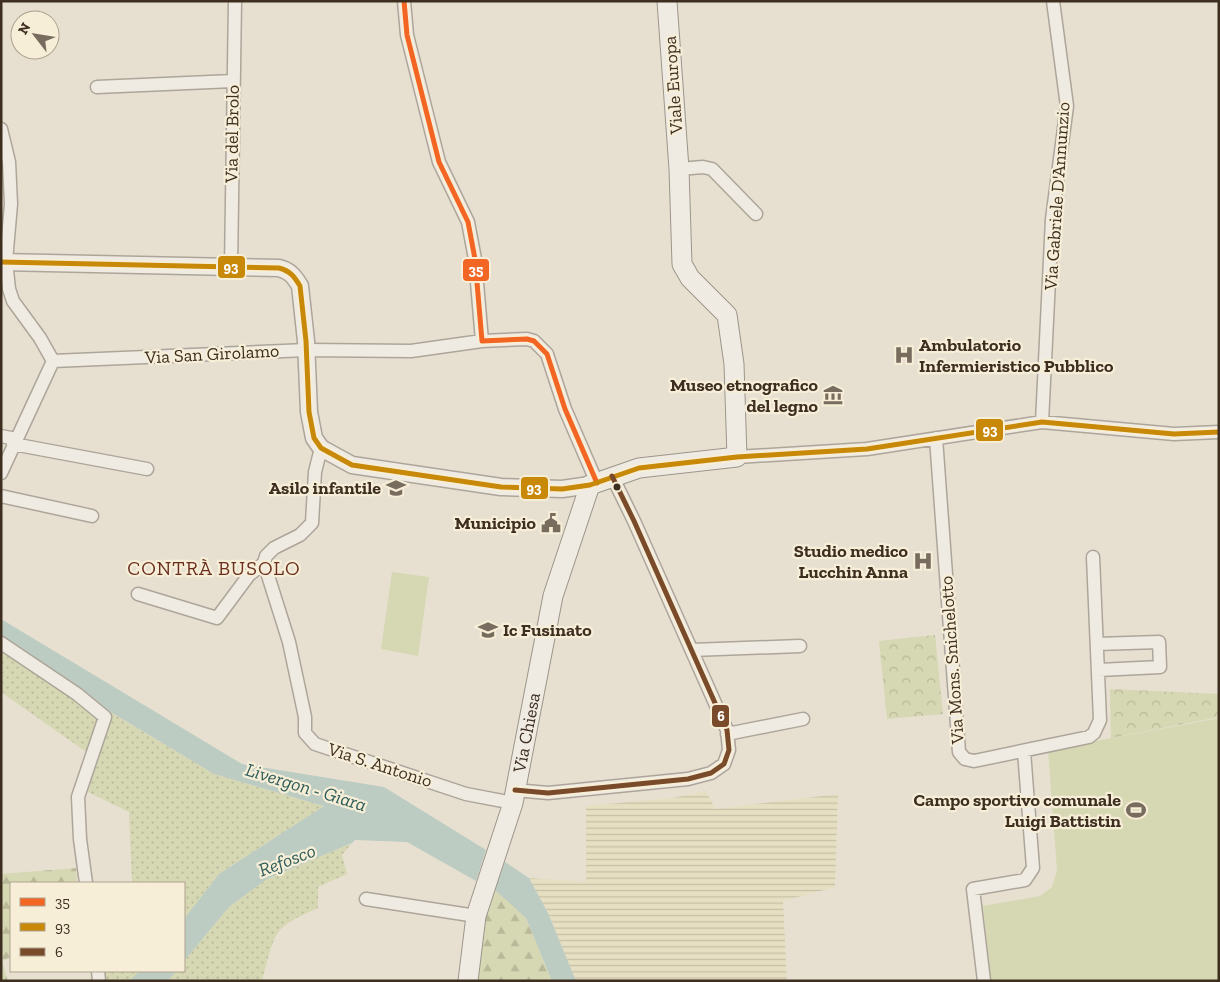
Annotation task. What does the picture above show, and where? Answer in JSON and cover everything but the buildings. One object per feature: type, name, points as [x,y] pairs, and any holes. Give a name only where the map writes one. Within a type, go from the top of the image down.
[{"type":"main road","name":"Viale Europa","points":[[667,1],[679,170],[682,264],[690,278],[727,315],[734,364],[737,457]]},
{"type":"main road","points":[[600,481],[639,468],[737,457]]},
{"type":"main road","name":"Via Chiesa","points":[[468,981],[476,916],[514,796],[553,596],[600,481]]},
{"type":"street","name":"Via del Brolo","points":[[231,267],[235,1]]},
{"type":"street","points":[[404,1],[407,35],[438,162],[468,222],[475,259],[482,341]]},
{"type":"street","name":"Via Gabriele D'Annunzio","points":[[1042,422],[1052,219],[1067,106],[1053,1]]},
{"type":"street","points":[[97,87],[233,81]]},
{"type":"street","points":[[1,129],[9,162],[11,204],[4,262],[13,301],[40,338],[53,361],[1,473]]},
{"type":"street","points":[[679,170],[703,167],[712,170],[756,214]]},
{"type":"street","points":[[4,262],[278,268],[286,270],[296,278],[300,286],[307,350],[309,412],[314,438],[321,448],[352,465],[501,487],[562,489],[600,481]]},
{"type":"street","name":"Via San Girolamo","points":[[53,361],[307,350],[411,351],[482,341],[527,339],[534,342],[547,354],[565,409],[600,481],[629,509],[727,734]]},
{"type":"street","points":[[737,457],[868,449],[1042,422],[1174,434],[1219,432]]},
{"type":"street","points":[[1,436],[14,442],[147,469]]},
{"type":"street","name":"Via Mons. Snichelotto","points":[[936,438],[959,752],[965,759],[974,761],[1024,751],[1089,737],[1094,733],[1100,720],[1093,557]]},
{"type":"street","points":[[138,594],[217,618],[249,575],[264,563],[274,548],[300,535],[312,523],[315,472],[321,448]]},
{"type":"street","points":[[1,496],[92,516]]},
{"type":"street","name":"Via S. Antonio","points":[[264,563],[288,642],[305,717],[306,733],[315,744],[466,794],[514,796],[688,779],[711,774],[724,764],[729,750],[727,734]]},
{"type":"street","points":[[1097,644],[1159,642],[1160,667],[1098,670]]},
{"type":"street","points":[[1,643],[77,694],[105,717],[78,797],[80,839],[86,882]]},
{"type":"street","points":[[692,650],[800,646]]},
{"type":"street","points":[[727,734],[802,719]]},
{"type":"street","points":[[984,981],[973,889],[1025,880],[1033,868],[1024,751]]},
{"type":"street","points":[[366,899],[476,916]]},
{"type":"shaded area","points":[[706,791],[715,809],[838,794],[835,887],[783,901],[787,981],[576,981],[548,913],[529,878],[586,882],[586,806],[672,798]]},
{"type":"green space","points":[[392,572],[429,577],[418,656],[381,649]]},
{"type":"green space","points":[[935,635],[943,714],[887,719],[879,641]]},
{"type":"green space","points":[[5,649],[214,774],[324,806],[219,874],[185,918],[185,882],[132,882],[129,812],[88,792],[96,759],[1,692],[1,657]]},
{"type":"green space","points":[[1110,689],[1219,694],[1219,717],[1111,738]]},
{"type":"green space","name":"Campo sportivo comunale Luigi Battistin","points":[[1219,718],[1219,981],[991,981],[983,906],[1040,896],[1052,887],[1057,870],[1048,750]]},
{"type":"green space","points":[[352,843],[342,855],[347,874],[318,887],[318,908],[291,921],[277,934],[262,981],[168,981],[175,972],[185,972],[185,960],[229,907],[267,879]]},
{"type":"green space","points":[[76,868],[77,882],[10,882],[10,957],[2,961],[8,981],[1,981],[1,874]]},
{"type":"green space","points":[[495,890],[526,918],[552,981],[471,981],[480,937]]},
{"type":"green space","points":[[102,972],[139,972],[129,981],[102,981]]},
{"type":"water","points":[[1,619],[242,764],[384,787],[486,850],[476,881],[407,842],[355,840],[352,843],[267,879],[229,907],[185,960],[185,918],[219,874],[324,806],[214,774],[1,646]]},
{"type":"water","points":[[505,862],[529,878],[548,913],[576,981],[552,981],[526,918],[495,890]]},
{"type":"water","points":[[139,972],[175,972],[168,981],[129,981]]},
{"type":"transit line","name":"35","points":[[404,1],[407,35],[439,162],[468,222],[475,259],[482,341],[527,339],[534,341],[547,354],[565,409],[597,483]]},
{"type":"transit line","name":"93","points":[[1,262],[279,268],[289,272],[300,286],[306,341],[309,412],[314,438],[321,448],[352,465],[501,487],[562,489],[590,485],[639,468],[737,457],[867,449],[1042,422],[1174,434],[1219,432]]},
{"type":"transit line","name":"6","points":[[515,790],[548,793],[688,779],[711,773],[724,764],[729,750],[727,730],[612,476]]},
{"type":"place","name":"Ambulatorio Infermieristico Pubblico","points":[[904,355]]},
{"type":"place","name":"Museo etnografico del legno","points":[[833,395]]},
{"type":"place","name":"Asilo infantile","points":[[396,488]]},
{"type":"place","name":"Municipio","points":[[551,523]]},
{"type":"place","name":"Studio medico Lucchin Anna","points":[[923,561]]},
{"type":"place","name":"Ic Fusinato","points":[[488,630]]},
{"type":"place","name":"Campo sportivo comunale Luigi Battistin","points":[[1136,810]]},
{"type":"district","name":"CONTRÀ BUSOLO","points":[[214,568]]},
{"type":"water label","name":"Livergon - Giara","points":[[306,787]]},
{"type":"water label","name":"Refosco","points":[[287,860]]}]
